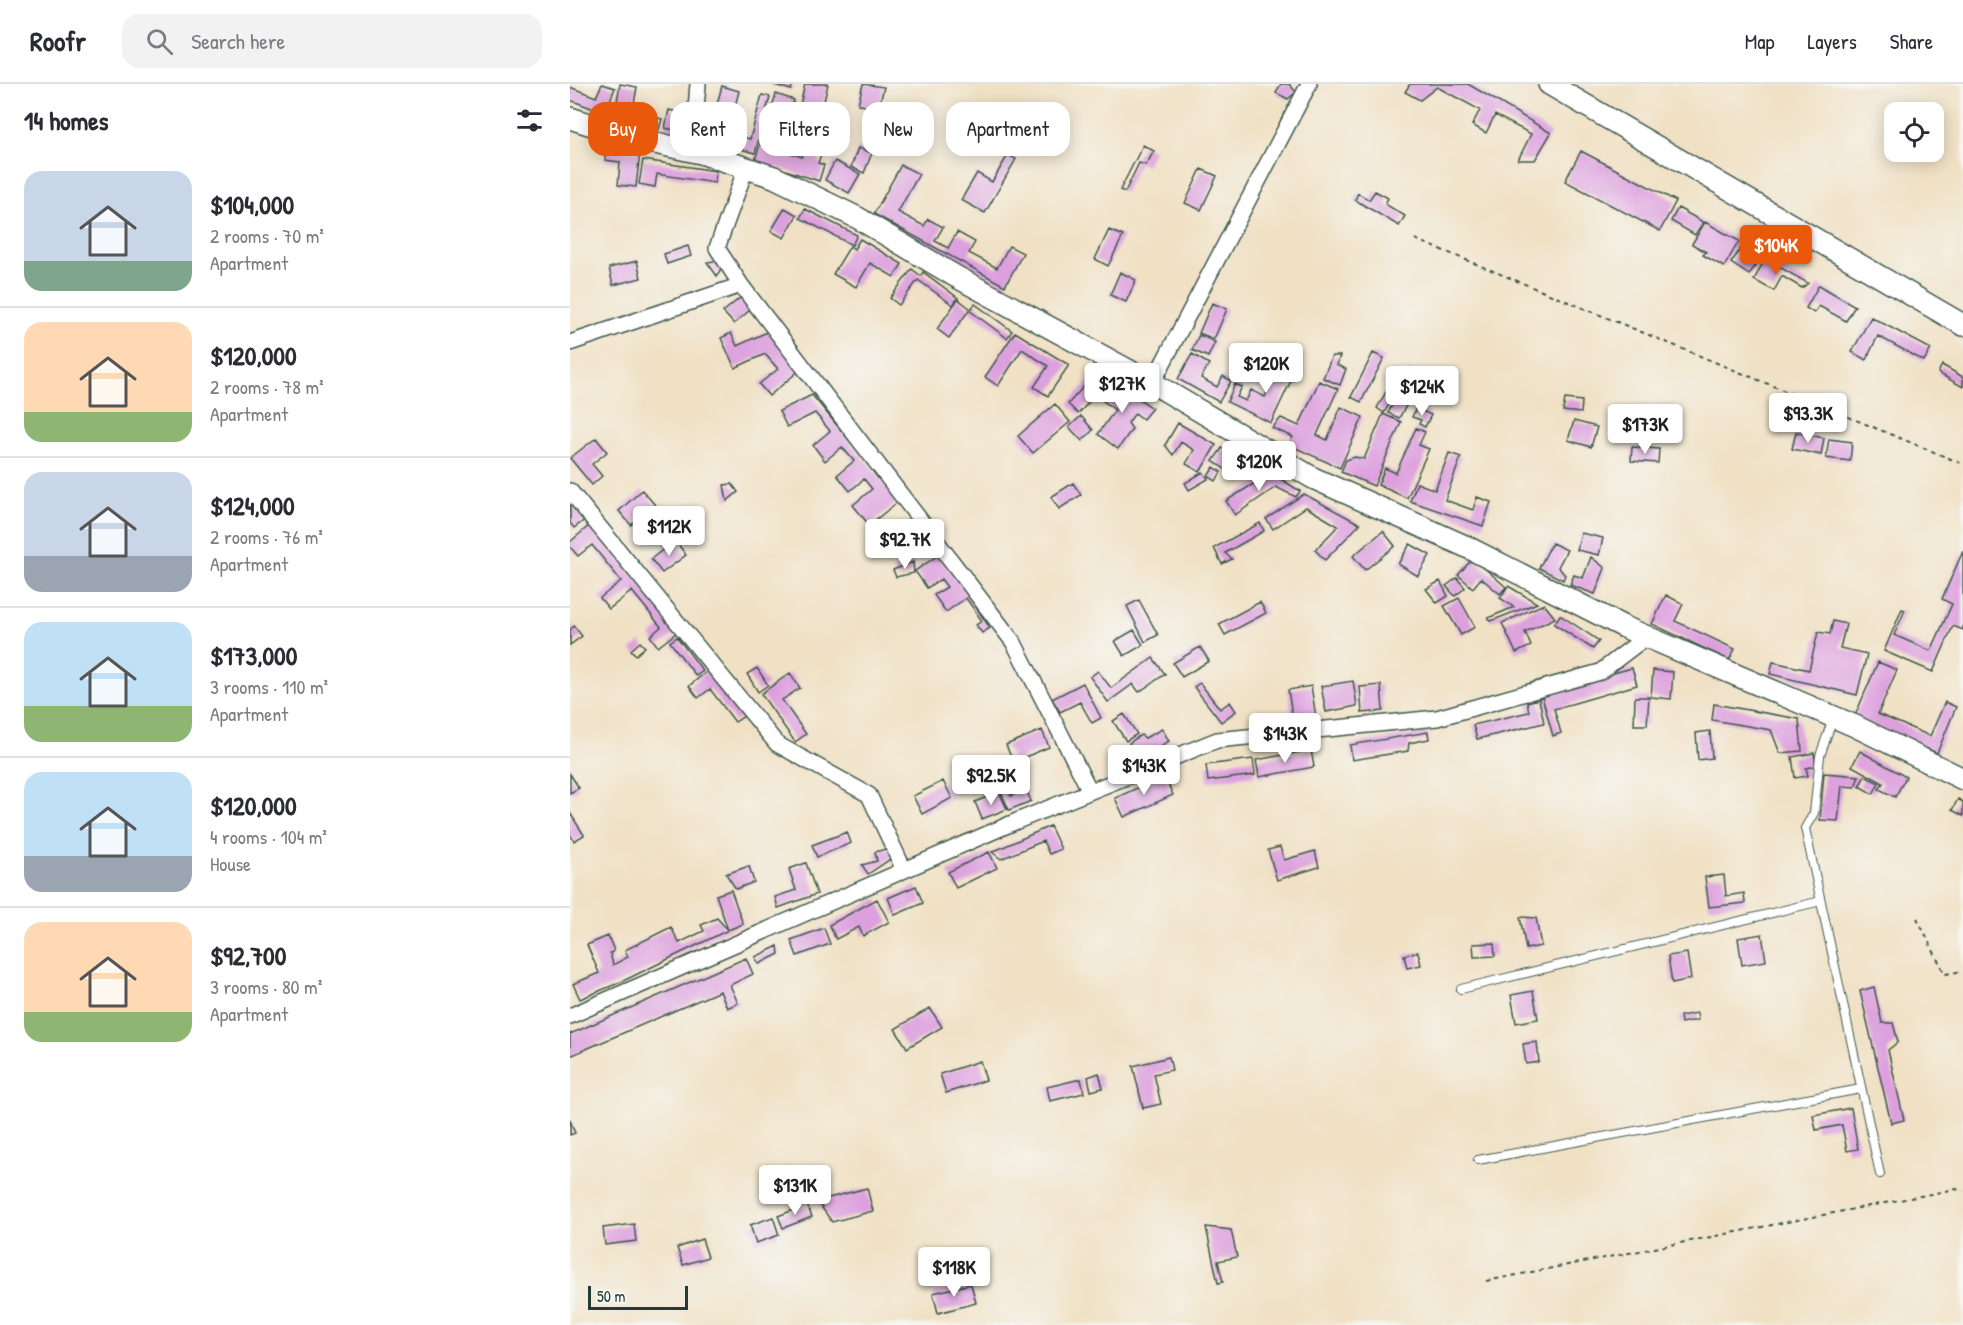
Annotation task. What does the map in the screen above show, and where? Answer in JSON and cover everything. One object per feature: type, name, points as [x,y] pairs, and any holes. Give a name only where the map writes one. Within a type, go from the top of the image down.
[{"type":"street","points":[[697,102],[698,84]]},
{"type":"street","points":[[1152,384],[1309,84]]},
{"type":"street","points":[[1549,84],[1963,325]]},
{"type":"street","points":[[570,118],[636,139],[670,146]]},
{"type":"street","points":[[710,156],[774,177],[858,218],[955,276],[1152,384],[1313,478],[1467,547],[1646,637],[1834,717],[1963,779]]},
{"type":"street","points":[[746,168],[717,248],[741,285],[1014,643],[1090,791]]},
{"type":"street","points":[[570,343],[741,285]]},
{"type":"street","points":[[570,491],[777,744],[869,795],[904,870]]},
{"type":"street","points":[[570,1016],[1017,820],[1217,740],[1437,718],[1600,672],[1646,637]]},
{"type":"lane","points":[[1834,717],[1820,756],[1815,813],[1805,828],[1880,1174]]},
{"type":"lane","points":[[1461,989],[1821,901]]},
{"type":"lane","points":[[1478,1160],[1861,1089]]},
{"type":"path","points":[[1415,238],[1963,464]]},
{"type":"path","points":[[1917,918],[1945,974],[1963,971]]},
{"type":"path","points":[[1486,1281],[1956,1190],[1963,1191]]},
{"type":"building","points":[[602,84],[615,88],[609,102],[588,102],[588,107],[570,100],[570,87],[596,97]]},
{"type":"building","points":[[620,84],[637,87],[634,102],[617,102]]},
{"type":"building","points":[[771,84],[793,84],[791,90]]},
{"type":"building","points":[[805,84],[828,84],[824,102],[801,102]]},
{"type":"building","points":[[863,84],[884,87],[880,102],[858,104]]},
{"type":"building","points":[[1281,84],[1289,84],[1296,92],[1288,99],[1276,93]]},
{"type":"building","points":[[1410,84],[1468,84],[1551,133],[1535,160],[1518,160],[1531,134],[1495,115],[1486,133],[1472,125],[1480,110],[1437,87],[1420,100],[1405,92]]},
{"type":"building","points":[[722,86],[739,91],[736,102],[718,102]]},
{"type":"building","points":[[776,94],[794,100],[793,102],[773,102]]},
{"type":"building","points":[[762,95],[770,97],[769,102],[760,102]]},
{"type":"building","points":[[759,106],[759,138],[755,153],[747,151],[747,138],[750,139]]},
{"type":"building","points":[[669,110],[670,110],[670,129],[665,128]]},
{"type":"building","points":[[658,118],[662,119],[658,129]]},
{"type":"building","points":[[1143,145],[1154,151],[1146,165],[1139,163],[1125,192],[1120,190]]},
{"type":"building","points":[[759,147],[759,156],[820,156],[818,163],[824,165],[819,181],[755,160]]},
{"type":"building","points":[[858,148],[862,149],[862,156],[871,156],[864,173],[851,167]]},
{"type":"building","points":[[1581,151],[1676,201],[1660,231],[1565,181]]},
{"type":"building","points":[[605,156],[640,156],[636,187],[618,185],[620,162],[605,160]]},
{"type":"building","points":[[1007,156],[1016,159],[985,213],[961,200],[977,173],[992,182]]},
{"type":"building","points":[[643,160],[716,171],[715,183],[657,174],[655,187],[639,184]]},
{"type":"building","points":[[835,161],[860,174],[849,193],[825,180]]},
{"type":"building","points":[[901,165],[919,174],[898,212],[924,226],[928,219],[943,227],[935,241],[948,248],[957,232],[975,242],[969,253],[997,268],[1009,246],[1023,253],[1005,286],[874,214]]},
{"type":"building","points":[[1201,169],[1217,176],[1201,210],[1185,203]]},
{"type":"building","points":[[1375,191],[1388,198],[1385,204],[1405,216],[1399,226],[1355,200],[1358,193],[1369,200]]},
{"type":"building","points":[[785,208],[797,215],[784,238],[771,231]]},
{"type":"building","points":[[1678,208],[1703,222],[1695,235],[1671,221]]},
{"type":"building","points":[[805,209],[857,235],[852,245],[800,218]]},
{"type":"building","points":[[1705,222],[1739,241],[1724,267],[1703,255],[1706,252],[1692,244]]},
{"type":"building","points":[[1109,230],[1123,236],[1108,266],[1095,259]]},
{"type":"building","points":[[860,239],[902,264],[894,277],[870,263],[856,287],[833,274],[850,246],[854,249]]},
{"type":"building","points":[[1743,245],[1761,257],[1749,275],[1731,263]]},
{"type":"building","points":[[688,246],[691,256],[667,264],[664,254]]},
{"type":"building","points":[[1765,259],[1808,283],[1802,288],[1782,276],[1774,291],[1754,280]]},
{"type":"building","points":[[637,261],[641,278],[613,285],[609,268]]},
{"type":"building","points":[[715,261],[721,268],[717,276],[707,262]]},
{"type":"building","points":[[912,269],[921,276],[923,272],[958,298],[953,305],[918,280],[899,305],[890,298]]},
{"type":"building","points":[[1120,272],[1136,280],[1126,302],[1110,295]]},
{"type":"building","points":[[1819,285],[1855,306],[1846,321],[1819,306],[1814,313],[1806,308]]},
{"type":"building","points":[[741,297],[751,309],[734,324],[723,312]]},
{"type":"building","points":[[958,299],[971,309],[975,304],[1012,331],[1007,338],[969,310],[949,338],[937,329]]},
{"type":"building","points":[[1212,303],[1227,309],[1214,339],[1199,333]]},
{"type":"building","points":[[1871,317],[1931,349],[1924,361],[1878,336],[1866,360],[1852,352]]},
{"type":"building","points":[[769,331],[801,369],[769,396],[759,384],[778,369],[765,354],[735,368],[721,338],[731,333],[737,346]]},
{"type":"building","points":[[1015,332],[1069,365],[1048,396],[1034,387],[1048,366],[1022,349],[998,386],[985,377]]},
{"type":"building","points":[[1199,335],[1215,342],[1208,357],[1192,350]]},
{"type":"building","points":[[1373,353],[1384,358],[1361,402],[1351,397]]},
{"type":"building","points":[[1192,354],[1209,364],[1201,378],[1217,387],[1223,376],[1231,381],[1219,402],[1178,379]]},
{"type":"building","points":[[1332,356],[1340,356],[1337,365],[1346,369],[1340,385],[1323,378]]},
{"type":"building","points":[[1282,359],[1298,366],[1271,423],[1227,402],[1235,384],[1242,387],[1237,397],[1246,401],[1251,390],[1265,397]]},
{"type":"building","points":[[1942,365],[1963,377],[1963,387],[1938,373]]},
{"type":"building","points":[[1409,370],[1416,374],[1406,396],[1397,396]]},
{"type":"building","points":[[1092,377],[1103,387],[1078,414],[1068,404]]},
{"type":"building","points":[[1115,381],[1152,408],[1143,419],[1135,413],[1128,423],[1132,429],[1118,449],[1098,434],[1115,410],[1102,400]]},
{"type":"building","points":[[1319,381],[1338,389],[1317,435],[1327,440],[1341,407],[1363,417],[1340,468],[1289,445],[1293,437],[1272,428],[1281,418],[1299,426]]},
{"type":"building","points":[[1386,392],[1394,396],[1384,413],[1377,408]]},
{"type":"building","points":[[812,395],[899,501],[869,525],[853,505],[872,489],[864,479],[850,491],[837,475],[854,461],[842,447],[825,461],[813,445],[830,431],[815,413],[787,427],[779,411]]},
{"type":"building","points":[[1565,399],[1582,401],[1581,413],[1563,411]]},
{"type":"building","points":[[1395,400],[1406,406],[1399,418],[1388,413]]},
{"type":"building","points":[[1055,404],[1070,422],[1033,453],[1018,436]]},
{"type":"building","points":[[1416,408],[1431,415],[1425,427],[1419,424],[1421,420],[1412,417]]},
{"type":"building","points":[[1383,414],[1401,422],[1374,486],[1341,472],[1346,460],[1355,457],[1364,459]]},
{"type":"building","points":[[1081,416],[1093,430],[1082,441],[1069,427]]},
{"type":"building","points":[[1574,421],[1597,427],[1591,447],[1568,440]]},
{"type":"building","points":[[1178,423],[1216,445],[1200,472],[1186,464],[1194,450],[1181,442],[1173,455],[1165,445]]},
{"type":"building","points":[[1416,428],[1425,432],[1419,445],[1429,449],[1407,498],[1378,485],[1385,468],[1396,473]]},
{"type":"building","points":[[1796,432],[1824,438],[1821,455],[1792,449]]},
{"type":"building","points":[[596,438],[607,452],[592,464],[602,476],[592,485],[570,458]]},
{"type":"building","points":[[1829,439],[1852,442],[1850,461],[1826,458]]},
{"type":"building","points":[[1632,447],[1659,449],[1658,463],[1631,461]]},
{"type":"building","points":[[1222,448],[1237,458],[1228,471],[1213,461]]},
{"type":"building","points":[[1449,453],[1461,457],[1445,500],[1473,510],[1477,497],[1491,502],[1483,526],[1410,501],[1417,483],[1435,490]]},
{"type":"building","points":[[1214,467],[1221,472],[1216,481],[1208,476]]},
{"type":"building","points":[[1203,472],[1208,479],[1189,490],[1185,483]]},
{"type":"building","points":[[1271,473],[1300,491],[1296,497],[1276,487],[1235,515],[1226,501]]},
{"type":"building","points":[[1073,483],[1081,495],[1059,509],[1051,497]]},
{"type":"building","points":[[732,484],[738,492],[727,501],[724,485]]},
{"type":"building","points":[[642,490],[655,505],[631,525],[619,511]]},
{"type":"building","points":[[1304,494],[1360,524],[1325,560],[1315,550],[1338,526],[1306,507],[1273,529],[1266,519]]},
{"type":"building","points":[[570,499],[586,519],[574,528],[570,523]]},
{"type":"building","points":[[914,519],[926,533],[902,549],[892,535]]},
{"type":"building","points":[[1260,523],[1264,531],[1225,553],[1232,559],[1222,564],[1214,548]]},
{"type":"building","points":[[590,525],[680,630],[658,647],[650,636],[661,627],[632,591],[609,609],[600,598],[621,581],[592,545],[578,556],[570,547],[570,542]]},
{"type":"building","points":[[1383,531],[1395,546],[1365,570],[1353,556]]},
{"type":"building","points":[[1581,533],[1603,538],[1599,555],[1577,550]]},
{"type":"building","points":[[675,540],[686,555],[662,573],[651,559]]},
{"type":"building","points":[[1552,543],[1567,550],[1558,567],[1565,575],[1563,580],[1539,568]]},
{"type":"building","points":[[1410,544],[1430,555],[1418,576],[1398,564]]},
{"type":"building","points":[[1963,551],[1963,630],[1953,626],[1933,672],[1884,651],[1902,609],[1905,610],[1894,635],[1931,651],[1952,604],[1942,599]]},
{"type":"building","points":[[940,554],[990,628],[982,633],[976,625],[982,621],[966,598],[946,612],[934,595],[947,587],[941,579],[927,588],[915,571]]},
{"type":"building","points":[[1591,557],[1605,568],[1595,594],[1570,585],[1574,575],[1583,578]]},
{"type":"building","points":[[1473,558],[1506,587],[1500,594],[1481,578],[1473,588],[1458,575]]},
{"type":"building","points":[[913,562],[914,573],[896,577],[893,570]]},
{"type":"building","points":[[1457,578],[1465,588],[1455,596],[1446,586]]},
{"type":"building","points":[[1440,581],[1448,596],[1437,603],[1426,589]]},
{"type":"building","points":[[1508,586],[1537,603],[1491,621],[1488,618],[1514,607],[1500,598]]},
{"type":"building","points":[[1666,595],[1683,604],[1675,621],[1735,649],[1729,660],[1652,624]]},
{"type":"building","points":[[1459,598],[1475,627],[1461,635],[1444,606]]},
{"type":"building","points":[[1139,600],[1158,635],[1145,642],[1127,606]]},
{"type":"building","points":[[1260,602],[1266,613],[1225,635],[1219,624]]},
{"type":"building","points":[[1544,604],[1555,618],[1525,632],[1531,646],[1516,653],[1502,623]]},
{"type":"building","points":[[1560,615],[1599,641],[1593,649],[1554,624]]},
{"type":"building","points":[[1833,621],[1846,624],[1840,648],[1867,654],[1857,695],[1770,674],[1773,662],[1809,670],[1818,632],[1830,634]]},
{"type":"building","points":[[574,626],[582,636],[570,645],[570,630]]},
{"type":"building","points":[[1134,630],[1143,645],[1124,656],[1115,641]]},
{"type":"building","points":[[677,637],[703,671],[696,676],[670,642]]},
{"type":"building","points":[[640,642],[645,647],[636,655],[631,650]]},
{"type":"building","points":[[1200,647],[1209,661],[1182,677],[1173,663]]},
{"type":"building","points":[[1153,658],[1165,674],[1139,692],[1133,684],[1108,702],[1090,677],[1098,671],[1111,688]]},
{"type":"building","points":[[1878,662],[1897,670],[1878,714],[1930,736],[1945,702],[1956,707],[1937,753],[1854,718]]},
{"type":"building","points":[[757,668],[768,685],[758,692],[747,674]]},
{"type":"building","points":[[1632,668],[1637,685],[1554,709],[1561,733],[1553,736],[1541,693]]},
{"type":"building","points":[[709,670],[744,716],[735,722],[710,689],[698,698],[689,686]]},
{"type":"building","points":[[1653,670],[1673,672],[1671,699],[1651,697]]},
{"type":"building","points":[[790,673],[800,688],[782,700],[806,734],[795,742],[761,694]]},
{"type":"building","points":[[1353,681],[1357,706],[1326,712],[1321,686]]},
{"type":"building","points":[[1083,683],[1101,718],[1092,723],[1080,702],[1060,712],[1052,699]]},
{"type":"building","points":[[1200,683],[1220,709],[1230,702],[1236,711],[1221,722],[1194,687]]},
{"type":"building","points":[[1381,685],[1383,711],[1362,713],[1360,687]]},
{"type":"building","points":[[1311,686],[1316,717],[1293,720],[1288,690]]},
{"type":"building","points":[[1635,697],[1649,697],[1647,725],[1634,725]]},
{"type":"building","points":[[1539,699],[1544,723],[1477,739],[1473,725],[1529,712],[1527,702]]},
{"type":"building","points":[[1714,704],[1799,719],[1802,751],[1780,753],[1771,730],[1712,720]]},
{"type":"building","points":[[1124,714],[1137,734],[1126,741],[1113,721]]},
{"type":"building","points":[[1162,729],[1169,741],[1138,759],[1129,743],[1141,735],[1145,738]]},
{"type":"building","points":[[1042,730],[1049,747],[1013,762],[1006,745]]},
{"type":"building","points":[[1710,731],[1712,758],[1698,760],[1696,733]]},
{"type":"building","points":[[1428,732],[1429,739],[1409,743],[1408,751],[1352,760],[1350,745]]},
{"type":"building","points":[[1311,750],[1314,767],[1259,777],[1256,760]]},
{"type":"building","points":[[1860,751],[1906,777],[1895,797],[1879,789],[1883,783],[1852,766]]},
{"type":"building","points":[[1814,753],[1816,766],[1806,768],[1808,776],[1795,778],[1792,757]]},
{"type":"building","points":[[1253,759],[1255,775],[1208,781],[1206,765]]},
{"type":"building","points":[[1824,773],[1859,776],[1855,787],[1842,786],[1838,821],[1820,820]]},
{"type":"building","points":[[570,774],[579,788],[570,793]]},
{"type":"building","points":[[1164,776],[1173,795],[1124,817],[1115,798]]},
{"type":"building","points":[[1865,776],[1879,783],[1873,794],[1859,786]]},
{"type":"building","points":[[943,781],[952,798],[922,814],[913,796]]},
{"type":"building","points":[[1008,789],[1011,796],[1026,789],[1031,801],[1009,810],[1001,792]]},
{"type":"building","points":[[999,792],[1007,809],[982,819],[975,802]]},
{"type":"building","points":[[1958,799],[1963,802],[1963,816],[1952,810]]},
{"type":"building","points":[[570,813],[584,835],[574,841],[570,834]]},
{"type":"building","points":[[1050,826],[1061,849],[1049,854],[1043,841],[1001,859],[992,852]]},
{"type":"building","points":[[847,832],[851,843],[817,857],[812,845]]},
{"type":"building","points":[[1280,847],[1284,860],[1315,851],[1319,867],[1277,880],[1268,850]]},
{"type":"building","points":[[889,848],[895,856],[868,874],[862,865],[877,861],[875,852]]},
{"type":"building","points":[[989,852],[997,868],[956,888],[948,872]]},
{"type":"building","points":[[806,863],[817,894],[778,908],[775,897],[796,890],[789,869]]},
{"type":"building","points":[[749,866],[754,882],[736,889],[726,874]]},
{"type":"building","points":[[1724,875],[1726,896],[1744,893],[1745,903],[1709,907],[1705,877]]},
{"type":"building","points":[[916,886],[923,903],[895,915],[888,898]]},
{"type":"building","points":[[731,890],[743,924],[728,930],[716,895]]},
{"type":"building","points":[[877,899],[889,922],[863,936],[859,927],[836,939],[829,925]]},
{"type":"building","points":[[1520,917],[1536,918],[1541,946],[1526,949]]},
{"type":"building","points":[[717,918],[728,930],[621,982],[580,999],[573,984],[599,973],[587,945],[608,936],[614,951],[610,953],[613,965],[628,957],[625,950],[671,927],[679,943],[704,931],[701,925]]},
{"type":"building","points":[[824,928],[830,944],[797,956],[791,940]]},
{"type":"building","points":[[1762,934],[1766,961],[1742,965],[1738,938]]},
{"type":"building","points":[[1494,943],[1495,956],[1474,957],[1473,944]]},
{"type":"building","points":[[778,946],[779,954],[759,964],[755,957]]},
{"type":"building","points":[[1418,952],[1421,965],[1407,968],[1404,955]]},
{"type":"building","points":[[1687,953],[1691,979],[1672,983],[1668,956]]},
{"type":"building","points":[[746,958],[753,974],[730,985],[738,1003],[727,1008],[720,991],[570,1056],[570,1034]]},
{"type":"building","points":[[1874,987],[1882,1023],[1893,1023],[1898,1042],[1888,1050],[1904,1120],[1891,1123],[1860,991]]},
{"type":"building","points":[[1533,991],[1538,1019],[1516,1023],[1511,995]]},
{"type":"building","points":[[930,1008],[942,1027],[907,1048],[895,1029]]},
{"type":"building","points":[[1697,1013],[1698,1020],[1681,1023],[1680,1016]]},
{"type":"building","points":[[1537,1042],[1539,1062],[1526,1064],[1523,1044]]},
{"type":"building","points":[[1169,1057],[1172,1070],[1154,1074],[1161,1104],[1143,1108],[1133,1066]]},
{"type":"building","points":[[980,1061],[986,1080],[946,1093],[940,1074]]},
{"type":"building","points":[[1099,1073],[1103,1088],[1091,1091],[1088,1077]]},
{"type":"building","points":[[1081,1079],[1084,1093],[1050,1101],[1047,1087]]},
{"type":"building","points":[[1851,1108],[1858,1149],[1847,1151],[1842,1125],[1816,1130],[1813,1115]]},
{"type":"building","points":[[570,1120],[575,1133],[570,1135]]},
{"type":"building","points":[[867,1188],[873,1211],[832,1222],[817,1201]]},
{"type":"building","points":[[807,1205],[812,1217],[783,1228],[778,1216]]},
{"type":"building","points":[[773,1217],[779,1235],[756,1243],[750,1225]]},
{"type":"building","points":[[634,1224],[636,1241],[605,1245],[603,1228]]},
{"type":"building","points":[[1206,1227],[1231,1230],[1237,1257],[1218,1261],[1223,1282],[1218,1283]]},
{"type":"building","points":[[702,1239],[708,1257],[683,1265],[677,1248]]},
{"type":"building","points":[[971,1284],[976,1303],[938,1313],[933,1293]]}]
